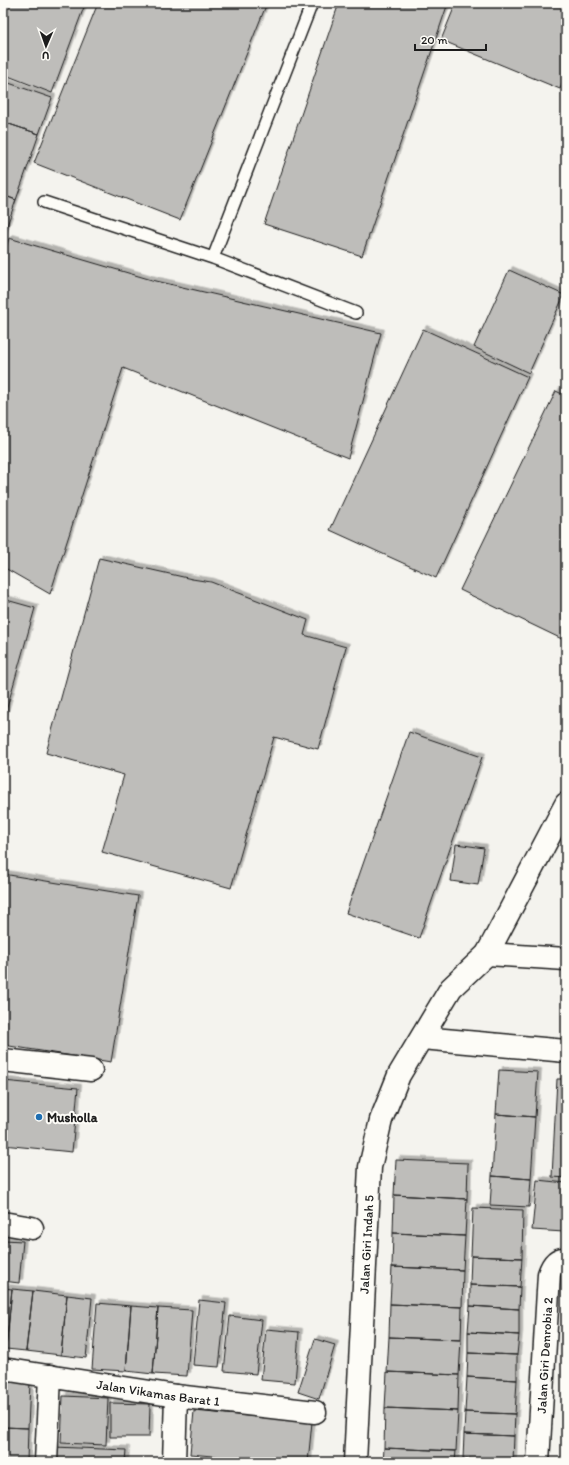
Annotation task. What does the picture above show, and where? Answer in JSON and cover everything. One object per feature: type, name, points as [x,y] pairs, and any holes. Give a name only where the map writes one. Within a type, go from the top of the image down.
[{"type":"street","name":"Jalan Giri Indah 5","points":[[355,1462],[370,1167],[380,1120],[399,1075],[451,988],[487,954],[566,804]]},
{"type":"street","points":[[487,954],[566,959]]},
{"type":"street","points":[[422,1038],[566,1051]]},
{"type":"street","points":[[3,1060],[90,1070]]},
{"type":"street","points":[[3,1223],[32,1228]]},
{"type":"street","name":"Jalan Giri Denrobia 2","points":[[538,1462],[549,1274],[552,1265],[561,1258],[566,1258]]},
{"type":"street","name":"Jalan Vikamas Barat 1","points":[[3,1369],[176,1396],[315,1412]]},
{"type":"street","points":[[46,1462],[50,1376]]},
{"type":"street","points":[[174,1462],[176,1396]]},
{"type":"lane","points":[[213,258],[312,3]]},
{"type":"lane","points":[[44,202],[213,258],[356,313]]},
{"type":"building","points":[[3,3],[74,3],[84,7],[52,93],[3,74]]},
{"type":"building","points":[[98,3],[267,3],[180,220],[34,163]]},
{"type":"building","points":[[339,3],[448,3],[362,256],[264,224]]},
{"type":"building","points":[[456,3],[566,3],[566,75],[560,89],[441,40]]},
{"type":"building","points":[[3,81],[52,98],[39,134],[3,122]]},
{"type":"building","points":[[3,122],[39,134],[16,200],[3,195]]},
{"type":"building","points":[[3,195],[16,200],[3,237]]},
{"type":"building","points":[[9,238],[152,280],[381,333],[348,458],[123,368],[50,594],[3,567],[3,258]]},
{"type":"building","points":[[509,270],[564,295],[529,373],[474,347]]},
{"type":"building","points":[[423,329],[528,377],[436,578],[330,530]]},
{"type":"building","points":[[556,391],[566,396],[566,641],[460,590]]},
{"type":"building","points":[[99,558],[211,582],[308,620],[304,635],[346,647],[318,749],[274,737],[231,888],[102,852],[124,775],[46,753]]},
{"type":"building","points":[[3,599],[35,608],[3,722]]},
{"type":"building","points":[[409,732],[482,757],[419,938],[346,913]]},
{"type":"building","points":[[456,844],[484,848],[478,885],[451,881]]},
{"type":"building","points":[[3,874],[138,896],[111,1062],[3,1045]]},
{"type":"building","points":[[499,1070],[538,1072],[535,1117],[496,1114]]},
{"type":"building","points":[[557,1079],[566,1079],[566,1178],[552,1177]]},
{"type":"building","name":"Musholla","points":[[3,1081],[78,1088],[72,1152],[3,1145]]},
{"type":"building","points":[[496,1114],[535,1117],[531,1179],[492,1176]]},
{"type":"building","points":[[396,1160],[468,1163],[467,1199],[394,1195]]},
{"type":"building","points":[[492,1176],[531,1179],[529,1207],[490,1205]]},
{"type":"building","points":[[537,1180],[566,1183],[564,1232],[532,1230]]},
{"type":"building","points":[[394,1195],[467,1199],[465,1236],[393,1233]]},
{"type":"building","points":[[473,1208],[523,1210],[522,1258],[471,1256]]},
{"type":"building","points":[[393,1233],[465,1236],[463,1270],[392,1267]]},
{"type":"building","points":[[3,1240],[23,1241],[19,1283],[3,1281]]},
{"type":"building","points":[[471,1256],[522,1258],[520,1287],[470,1285]]},
{"type":"building","points":[[392,1267],[463,1270],[462,1307],[390,1304]]},
{"type":"building","points":[[470,1285],[520,1287],[519,1309],[470,1306]]},
{"type":"building","points":[[3,1288],[12,1289],[6,1349],[3,1349]]},
{"type":"building","points":[[12,1289],[33,1291],[26,1351],[6,1349]]},
{"type":"building","points":[[33,1291],[67,1295],[61,1355],[26,1351]]},
{"type":"building","points":[[67,1295],[92,1298],[86,1358],[61,1355]]},
{"type":"building","points":[[199,1300],[226,1303],[219,1367],[193,1365]]},
{"type":"building","points":[[97,1303],[131,1306],[126,1371],[92,1369]]},
{"type":"building","points":[[390,1304],[462,1307],[461,1340],[389,1337]]},
{"type":"building","points":[[131,1306],[158,1308],[153,1374],[126,1371]]},
{"type":"building","points":[[470,1306],[519,1309],[519,1335],[468,1332]]},
{"type":"building","points":[[158,1308],[192,1310],[187,1376],[153,1374]]},
{"type":"building","points":[[230,1316],[262,1320],[256,1374],[224,1371]]},
{"type":"building","points":[[266,1329],[299,1332],[295,1383],[261,1380]]},
{"type":"building","points":[[468,1332],[519,1335],[517,1355],[468,1353]]},
{"type":"building","points":[[389,1337],[461,1340],[459,1375],[387,1372]]},
{"type":"building","points":[[315,1339],[335,1345],[319,1399],[298,1392]]},
{"type":"building","points":[[468,1353],[517,1355],[517,1380],[467,1377]]},
{"type":"building","points":[[387,1372],[459,1375],[458,1411],[385,1408]]},
{"type":"building","points":[[467,1377],[517,1380],[515,1414],[465,1412]]},
{"type":"building","points":[[3,1382],[30,1382],[28,1428],[3,1427]]},
{"type":"building","points":[[63,1396],[108,1398],[106,1445],[61,1443]]},
{"type":"building","points":[[110,1403],[150,1404],[149,1437],[110,1437]]},
{"type":"building","points":[[385,1408],[458,1411],[456,1451],[384,1448]]},
{"type":"building","points":[[194,1411],[312,1422],[308,1462],[278,1462],[190,1454]]},
{"type":"building","points":[[465,1412],[515,1414],[514,1436],[464,1434]]},
{"type":"building","points":[[3,1427],[28,1428],[27,1462],[3,1462]]},
{"type":"building","points":[[464,1434],[514,1436],[513,1461],[463,1459]]},
{"type":"building","points":[[54,1447],[126,1450],[125,1462],[53,1462]]},
{"type":"building","points":[[384,1448],[456,1451],[455,1462],[383,1462]]},
{"type":"building","points":[[463,1459],[513,1461],[513,1462],[463,1462]]},
{"type":"place","name":"Musholla","points":[[39,1117]]}]
